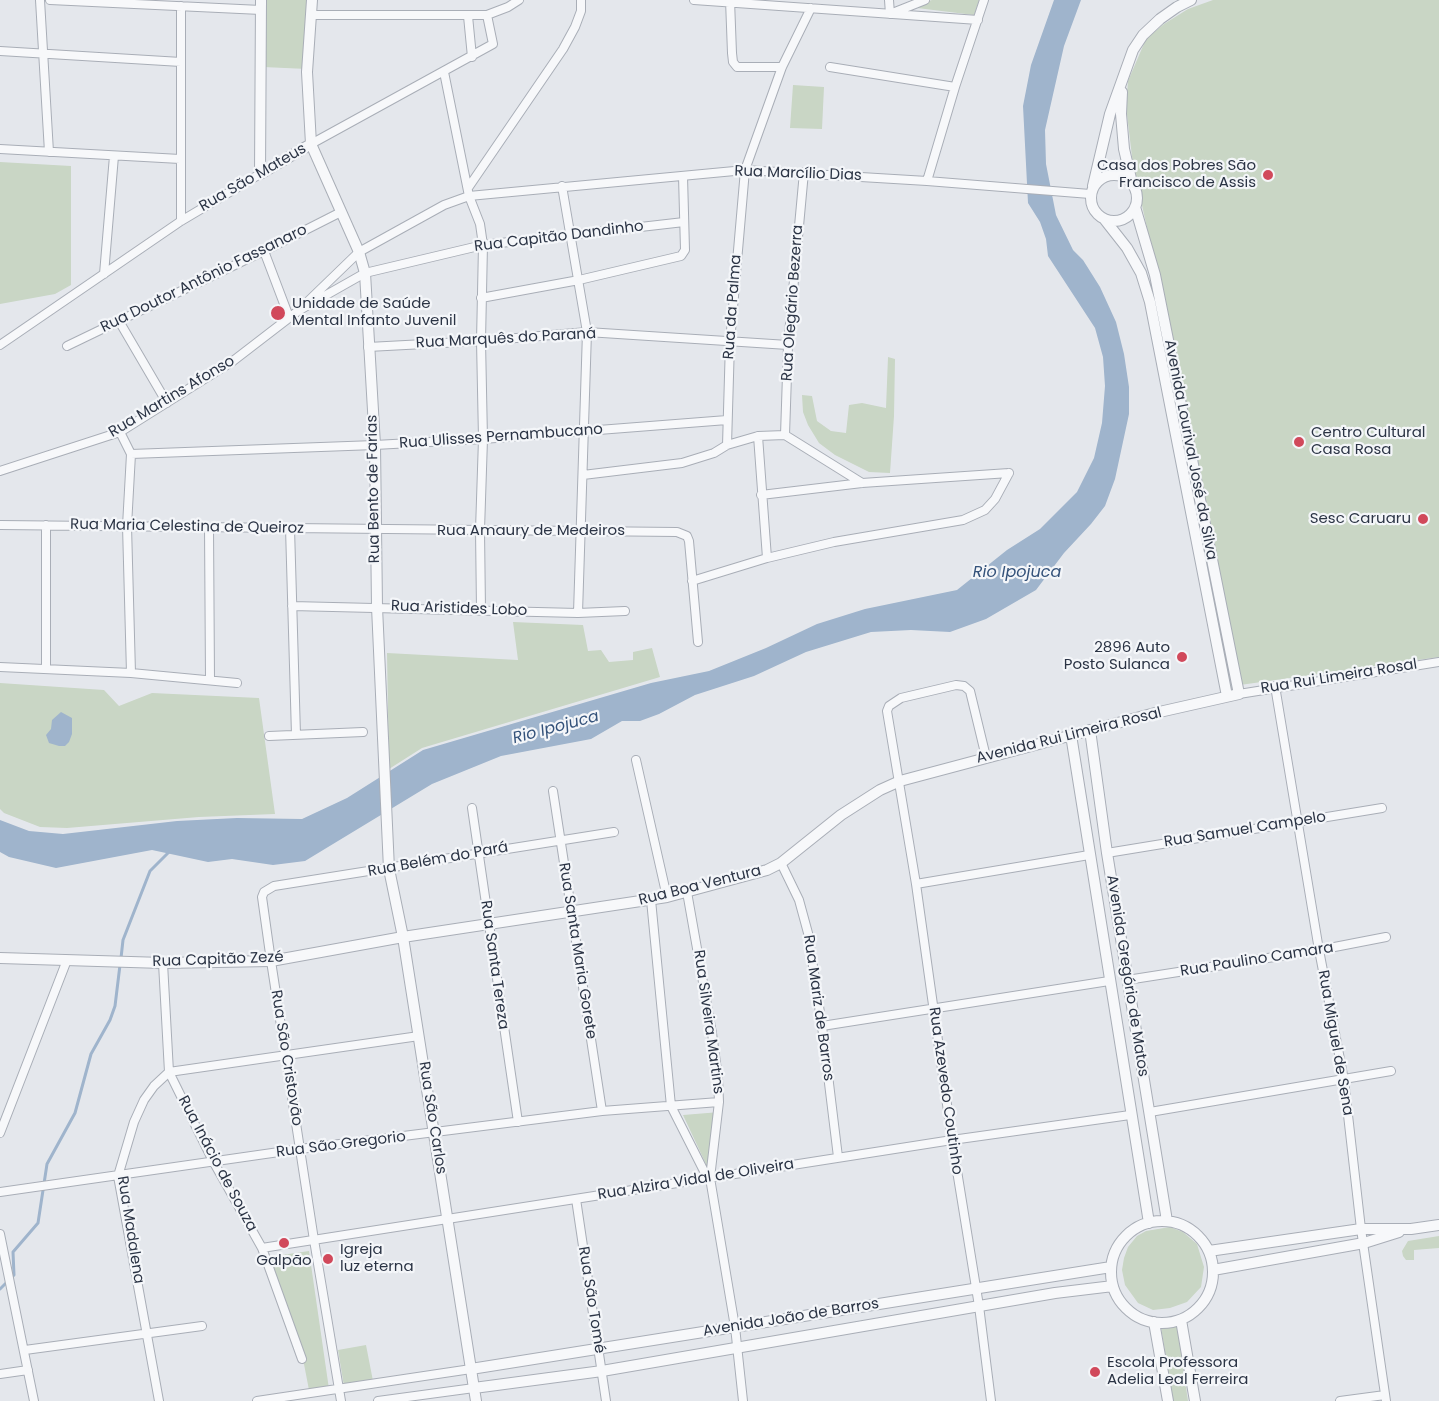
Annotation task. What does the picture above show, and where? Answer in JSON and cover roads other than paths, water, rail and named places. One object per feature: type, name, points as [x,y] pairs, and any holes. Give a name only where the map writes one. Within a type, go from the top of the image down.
[{"type":"street","points":[[40,0],[49,152]]},
{"type":"street","points":[[50,0],[181,6],[261,5],[260,174]]},
{"type":"street","points":[[311,144],[307,72],[312,0]]},
{"type":"street","points":[[312,15],[487,15],[519,0]]},
{"type":"street","points":[[469,192],[576,27],[581,11],[581,0]]},
{"type":"street","points":[[694,0],[978,20]]},
{"type":"street","points":[[889,0],[890,14]]},
{"type":"street","points":[[890,14],[925,0]]},
{"type":"street","points":[[927,181],[984,0]]},
{"type":"street","points":[[1092,190],[1101,150],[1133,50],[1143,35],[1168,13],[1191,0]]},
{"type":"street","points":[[730,1],[732,53],[733,62],[737,68],[782,67]]},
{"type":"street","points":[[181,6],[181,221]]},
{"type":"street","name":"Rua da Palma","points":[[727,445],[730,342],[745,170],[782,67],[811,8]]},
{"type":"street","name":"Rua São Mateus","points":[[0,345],[181,221],[311,144],[493,44],[487,15]]},
{"type":"street","points":[[468,16],[472,57]]},
{"type":"street","points":[[0,51],[181,62]]},
{"type":"street","points":[[830,67],[955,87]]},
{"type":"street","points":[[444,72],[469,192],[480,224],[483,244],[481,609]]},
{"type":"street","name":"Avenida Lourival José da Silva","points":[[1122,79],[1121,114],[1125,149],[1132,183],[1137,195],[1135,207],[1155,275],[1239,693]]},
{"type":"street","name":"Rua Bento de Farias","points":[[311,144],[359,252],[364,273],[375,446],[377,607],[386,835]]},
{"type":"street","points":[[0,149],[180,159]]},
{"type":"street","points":[[104,273],[114,156]]},
{"type":"street","name":"Rua Marcílio Dias","points":[[469,192],[745,170],[804,172],[1059,192],[1092,190]]},
{"type":"street","name":"Rua Olegário Bezerra","points":[[785,435],[788,345],[804,172]]},
{"type":"street","points":[[1092,190],[1098,180],[1112,175],[1126,178],[1132,183]]},
{"type":"street","points":[[481,298],[579,280],[681,256],[684,254],[683,176]]},
{"type":"street","points":[[562,186],[587,332],[578,613]]},
{"type":"street","name":"Avenida Lourival José da Silva","points":[[1092,190],[1093,210],[1105,220],[1127,248],[1141,273],[1150,302],[1227,696]]},
{"type":"street","name":"Rua Martins Afonso","points":[[0,471],[120,432],[233,362],[298,311],[359,252],[469,192]]},
{"type":"street","points":[[1105,220],[1119,221],[1131,213],[1135,207]]},
{"type":"street","name":"Rua Doutor Antônio Fassanaro","points":[[67,346],[341,212]]},
{"type":"street","name":"Rua Capitão Dandinho","points":[[364,273],[483,244],[684,222]]},
{"type":"street","points":[[264,251],[289,318]]},
{"type":"street","name":"Rua Martins Afonso","points":[[298,311],[364,273]]},
{"type":"street","points":[[119,321],[167,403]]},
{"type":"street","name":"Rua Marquês do Paraná","points":[[368,347],[587,332],[788,345]]},
{"type":"street","name":"Rua Ulisses Pernambucano","points":[[131,454],[375,446],[727,420]]},
{"type":"street","points":[[120,432],[131,454],[127,526],[131,674]]},
{"type":"street","points":[[583,476],[682,463],[707,455],[727,445],[758,436],[785,435],[862,483]]},
{"type":"street","points":[[758,436],[767,558]]},
{"type":"street","points":[[699,642],[692,581],[767,558],[834,542],[976,516],[986,510],[995,499],[1010,473],[862,483],[761,495]]},
{"type":"street","name":"Rua Maria Celestina de Queiroz","points":[[0,525],[375,530]]},
{"type":"street","points":[[46,525],[46,669]]},
{"type":"street","points":[[209,527],[210,680]]},
{"type":"street","points":[[290,528],[296,735]]},
{"type":"street","name":"Rua Amaury de Medeiros","points":[[375,530],[677,532],[687,536],[690,545],[692,581]]},
{"type":"street","name":"Rua Aristides Lobo","points":[[292,606],[578,613],[625,611]]},
{"type":"street","name":"Rua Rui Limeira Rosal","points":[[1239,693],[1439,662]]},
{"type":"street","points":[[0,667],[131,674],[237,683]]},
{"type":"street","name":"Rua Azevedo Coutinho","points":[[986,757],[970,691],[964,686],[901,698],[893,702],[887,711],[916,884],[991,1401]]},
{"type":"street","name":"Rua Miguel de Sena","points":[[1275,686],[1319,950],[1344,1080],[1361,1229],[1386,1398]]},
{"type":"street","name":"Avenida Rui Limeira Rosal","points":[[900,781],[1239,693]]},
{"type":"street","name":"Avenida Gregório de Matos","points":[[1090,730],[1107,853],[1167,1221]]},
{"type":"street","points":[[269,736],[363,732]]},
{"type":"street","name":"Avenida Gregório de Matos","points":[[1071,735],[1149,1223]]},
{"type":"street","points":[[636,760],[667,897]]},
{"type":"street","name":"Rua Boa Ventura","points":[[403,937],[651,900],[767,870],[781,863],[848,810],[880,790],[900,781]]},
{"type":"street","name":"Rua Santa Maria Gorete","points":[[553,790],[602,1111]]},
{"type":"street","name":"Rua Santa Tereza","points":[[472,808],[518,1122]]},
{"type":"street","name":"Rua Samuel Campelo","points":[[1107,853],[1382,808]]},
{"type":"street","name":"Rua Belém do Pará","points":[[264,892],[274,886],[614,832]]},
{"type":"street","name":"Rua São Carlos","points":[[386,835],[389,869],[403,937],[476,1401]]},
{"type":"street","points":[[916,884],[1089,855]]},
{"type":"street","name":"Rua Mariz de Barros","points":[[781,863],[799,900],[808,933],[838,1157]]},
{"type":"street","name":"Rua São Cristovão","points":[[264,892],[262,897],[271,961],[341,1401]]},
{"type":"street","name":"Rua Silveira Martins","points":[[687,892],[712,1033],[720,1101],[709,1178],[735,1327],[743,1401]]},
{"type":"street","points":[[651,900],[670,1106],[709,1178]]},
{"type":"street","name":"Rua Capitão Zezé","points":[[0,958],[163,963],[271,961],[403,937]]},
{"type":"street","name":"Rua Paulino Camara","points":[[1127,980],[1386,938]]},
{"type":"street","points":[[0,1133],[4,1110],[67,960]]},
{"type":"street","name":"Rua Inácio de Souza","points":[[163,963],[169,1072],[213,1161],[262,1248],[302,1359]]},
{"type":"street","points":[[822,1026],[1109,981]]},
{"type":"street","points":[[169,1072],[286,1057],[419,1036]]},
{"type":"street","points":[[1150,1112],[1391,1071]]},
{"type":"street","name":"Rua Madalena","points":[[159,1401],[118,1176],[134,1122],[144,1100],[154,1086],[169,1072]]},
{"type":"street","name":"Rua São Gregorio","points":[[0,1191],[300,1149],[602,1111],[720,1101]]},
{"type":"street","name":"Rua Alzira Vidal de Oliveira","points":[[262,1248],[838,1157],[1130,1115]]},
{"type":"street","name":"Rua São Tomé","points":[[576,1199],[606,1401]]},
{"type":"street","points":[[1167,1221],[1185,1226],[1199,1237],[1209,1251],[1213,1270],[1212,1285],[1205,1300],[1195,1312],[1181,1320],[1169,1323],[1142,1319],[1129,1312],[1119,1301],[1113,1286],[1111,1267],[1115,1252],[1123,1238],[1136,1228],[1149,1223],[1167,1221]]},
{"type":"street","points":[[1209,1251],[1361,1229],[1411,1229],[1439,1225]]},
{"type":"street","points":[[1213,1270],[1364,1243],[1411,1229]]},
{"type":"street","points":[[0,1234],[34,1401]]},
{"type":"street","name":"Avenida João de Barros","points":[[471,1369],[1111,1267]]},
{"type":"street","name":"Avenida João de Barros","points":[[474,1388],[602,1371],[1055,1293],[1113,1286]]},
{"type":"street","points":[[1181,1320],[1195,1401]]},
{"type":"street","points":[[1154,1322],[1168,1401]]},
{"type":"street","points":[[25,1350],[202,1326]]},
{"type":"street","points":[[257,1401],[471,1369]]},
{"type":"street","points":[[0,1374],[28,1370]]},
{"type":"street","points":[[378,1401],[474,1388]]},
{"type":"street","points":[[1340,1401],[1386,1398]]},
{"type":"water","name":"Rio Ipojuca","points":[[1054,0],[1081,0],[1064,46],[1045,130],[1046,164],[1056,215],[1073,250],[1083,260],[1100,287],[1116,322],[1129,387],[1129,414],[1115,479],[1105,506],[1064,553],[1036,590],[986,619],[950,632],[911,630],[871,632],[806,652],[754,676],[695,695],[640,721],[622,721],[591,739],[501,756],[432,784],[305,861],[273,865],[232,859],[208,862],[152,850],[56,868],[9,857],[0,852],[0,820],[29,831],[63,834],[177,821],[237,818],[302,819],[347,798],[423,750],[651,683],[709,671],[817,624],[865,609],[957,590],[1007,550],[1040,529],[1077,492],[1094,458],[1102,423],[1105,386],[1103,357],[1095,328],[1048,256],[1046,239],[1040,222],[1028,203],[1023,106],[1031,65]]},
{"type":"water","points":[[61,712],[72,718],[72,734],[65,746],[49,743],[46,735],[51,729],[52,720]]},
{"type":"waterway","points":[[121,958],[123,940],[150,871],[169,852]]},
{"type":"waterway","points":[[0,1289],[14,1275],[13,1252],[38,1223],[47,1164],[75,1113],[91,1054],[110,1020],[115,1006],[120,965]]},
{"type":"place","name":"Casa dos Pobres São Francisco de Assis","points":[[1268,175]]},
{"type":"place","name":"Unidade de Saúde Mental Infanto Juvenil","points":[[278,313]]},
{"type":"place","name":"Centro Cultural Casa Rosa","points":[[1299,442]]},
{"type":"place","name":"Sesc Caruaru","points":[[1423,519]]},
{"type":"place","name":"2896 Auto Posto Sulanca","points":[[1182,657]]},
{"type":"place","name":"Galpão","points":[[284,1243]]},
{"type":"place","name":"Igreja luz eterna","points":[[328,1259]]},
{"type":"place","name":"Escola Professora Adelia Leal Ferreira","points":[[1095,1372]]}]
